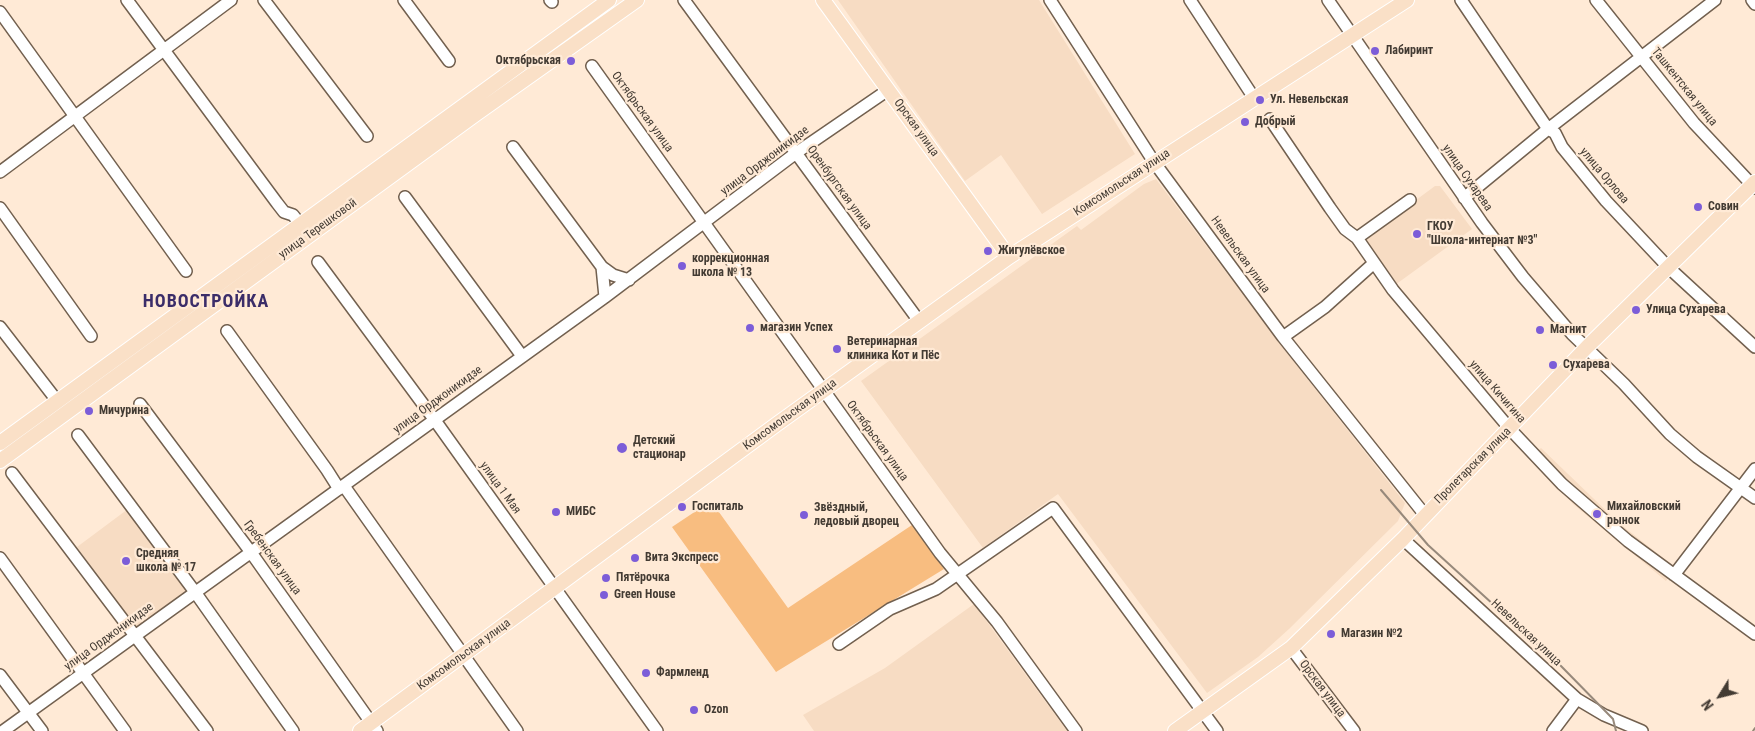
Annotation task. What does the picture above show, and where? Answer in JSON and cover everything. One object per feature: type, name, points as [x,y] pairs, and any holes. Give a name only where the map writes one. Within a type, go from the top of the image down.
[{"type":"main road","name":"улица Терешковой","points":[[0,443],[609,0]]},
{"type":"main road","name":"улица Терешковой","points":[[0,461],[476,114],[638,0]]},
{"type":"main road","name":"Орская улица","points":[[823,0],[1009,257]]},
{"type":"main road","name":"Комсомольская улица","points":[[370,728],[462,657],[823,390],[1009,257],[1407,0]]},
{"type":"main road","name":"Пролетарская улица","points":[[1175,731],[1292,648],[1403,539],[1588,347],[1754,185]]},
{"type":"street","points":[[127,0],[284,212],[293,215],[301,225]]},
{"type":"street","points":[[0,172],[232,0]]},
{"type":"street","points":[[264,0],[367,136]]},
{"type":"street","points":[[404,0],[449,61]]},
{"type":"street","name":"Оренбургская улица","points":[[684,0],[919,321]]},
{"type":"street","points":[[1190,0],[1254,98]]},
{"type":"street","name":"улица Сухарева","points":[[1328,0],[1464,198],[1523,277],[1572,334],[1588,347],[1678,441],[1755,498]]},
{"type":"street","name":"улица Орлова","points":[[1461,0],[1548,129],[1555,132],[1562,147],[1606,201],[1668,267],[1755,347]]},
{"type":"street","name":"Ташкентская улица","points":[[1596,0],[1694,123],[1754,185]]},
{"type":"street","points":[[1464,198],[1548,129],[1715,0]]},
{"type":"street","points":[[1752,0],[1755,4]]},
{"type":"street","name":"Невельская улица","points":[[1054,2],[1154,162],[1283,337],[1425,515]]},
{"type":"street","points":[[0,12],[186,271]]},
{"type":"street","name":"Октябрьская улица","points":[[592,66],[706,223],[823,390],[957,574],[997,622],[1076,731]]},
{"type":"street","name":"улица Орджоникидзе","points":[[3,731],[250,551],[605,298],[796,153],[888,90]]},
{"type":"street","name":"улица Кичигина","points":[[1270,119],[1345,228],[1356,238],[1434,340],[1510,429],[1579,500],[1628,541],[1755,634]]},
{"type":"street","points":[[513,146],[602,267],[613,275],[629,280]]},
{"type":"street","points":[[406,197],[522,356]]},
{"type":"street","points":[[1356,238],[1410,200]]},
{"type":"street","points":[[0,208],[91,336]]},
{"type":"street","name":"улица 1 Мая","points":[[318,262],[434,419],[658,731]]},
{"type":"street","points":[[1283,337],[1324,307],[1374,264]]},
{"type":"street","points":[[602,267],[605,298]]},
{"type":"street","points":[[0,327],[58,402]]},
{"type":"street","points":[[227,331],[517,731]]},
{"type":"street","name":"Гребенская улица","points":[[140,404],[250,551],[370,728]]},
{"type":"street","points":[[78,435],[195,592],[293,731]]},
{"type":"street","points":[[1674,575],[1755,469]]},
{"type":"street","points":[[12,473],[136,634],[207,731]]},
{"type":"street","points":[[839,644],[890,609],[936,589],[1053,508],[1217,731]]},
{"type":"street","name":"Невельская улица","points":[[1403,539],[1577,699],[1604,715],[1642,731]]},
{"type":"street","points":[[0,558],[125,731]]},
{"type":"street","name":"Орская улица","points":[[1292,648],[1354,731]]},
{"type":"street","points":[[0,675],[42,731]]},
{"type":"street","points":[[1554,731],[1577,699]]},
{"type":"shaded area","points":[[838,0],[1039,0],[1135,154],[1042,214],[1001,155],[965,181]]},
{"type":"shaded area","points":[[1156,179],[1283,348],[1405,503],[1398,521],[1289,629],[1258,657],[1207,693],[1058,494],[983,548],[861,381],[1077,226],[1081,230],[1144,184]]},
{"type":"shaded area","name":"ГКОУ \"Школа-интернат №3\"","points":[[1435,186],[1440,186],[1472,229],[1395,285],[1362,240]]},
{"type":"shaded area","name":"Михайловский рынок","points":[[1541,448],[1620,524],[1675,567],[1666,581],[1573,504],[1530,458]]},
{"type":"shaded area","points":[[711,501],[788,608],[912,525],[944,569],[776,672],[672,527]]},
{"type":"shaded area","name":"Средняя школа № 17","points":[[128,509],[189,590],[136,628],[77,547]]},
{"type":"shaded area","points":[[974,604],[1067,731],[814,731],[803,715],[885,668]]},
{"type":"railway","points":[[1381,490],[1428,545],[1561,666],[1613,719],[1616,731]]},
{"type":"place","name":"Лабиринт","points":[[1375,51]]},
{"type":"place","name":"Октябрьская","points":[[571,61]]},
{"type":"place","name":"Ул. Невельская","points":[[1260,100]]},
{"type":"place","name":"Добрый","points":[[1245,122]]},
{"type":"place","name":"Совин","points":[[1698,207]]},
{"type":"place","name":"ГКОУ \"Школа-интернат №3\"","points":[[1417,234]]},
{"type":"place","name":"Жигулёвское","points":[[988,251]]},
{"type":"place","name":"коррекционная школа № 13","points":[[682,266]]},
{"type":"place","name":"Улица Сухарева","points":[[1636,310]]},
{"type":"place","name":"магазин Успех","points":[[750,328]]},
{"type":"place","name":"Магнит","points":[[1540,330]]},
{"type":"place","name":"Ветеринарная клиника Кот и Пёс","points":[[837,349]]},
{"type":"place","name":"Сухарева","points":[[1553,365]]},
{"type":"place","name":"Мичурина","points":[[89,411]]},
{"type":"place","name":"Детский стационар","points":[[622,448]]},
{"type":"place","name":"Госпиталь","points":[[682,507]]},
{"type":"place","name":"МИБС","points":[[556,512]]},
{"type":"place","name":"Михайловский рынок","points":[[1597,514]]},
{"type":"place","name":"Звёздный, ледовый дворец","points":[[804,515]]},
{"type":"place","name":"Вита Экспресс","points":[[635,558]]},
{"type":"place","name":"Средняя школа № 17","points":[[126,561]]},
{"type":"place","name":"Пятёрочка","points":[[606,578]]},
{"type":"place","name":"Green House","points":[[604,595]]},
{"type":"place","name":"Магазин №2","points":[[1331,634]]},
{"type":"place","name":"Фармленд","points":[[646,673]]},
{"type":"place","name":"Ozon","points":[[694,710]]},
{"type":"district","name":"НОВОСТРОЙКА","points":[[206,302]]}]
